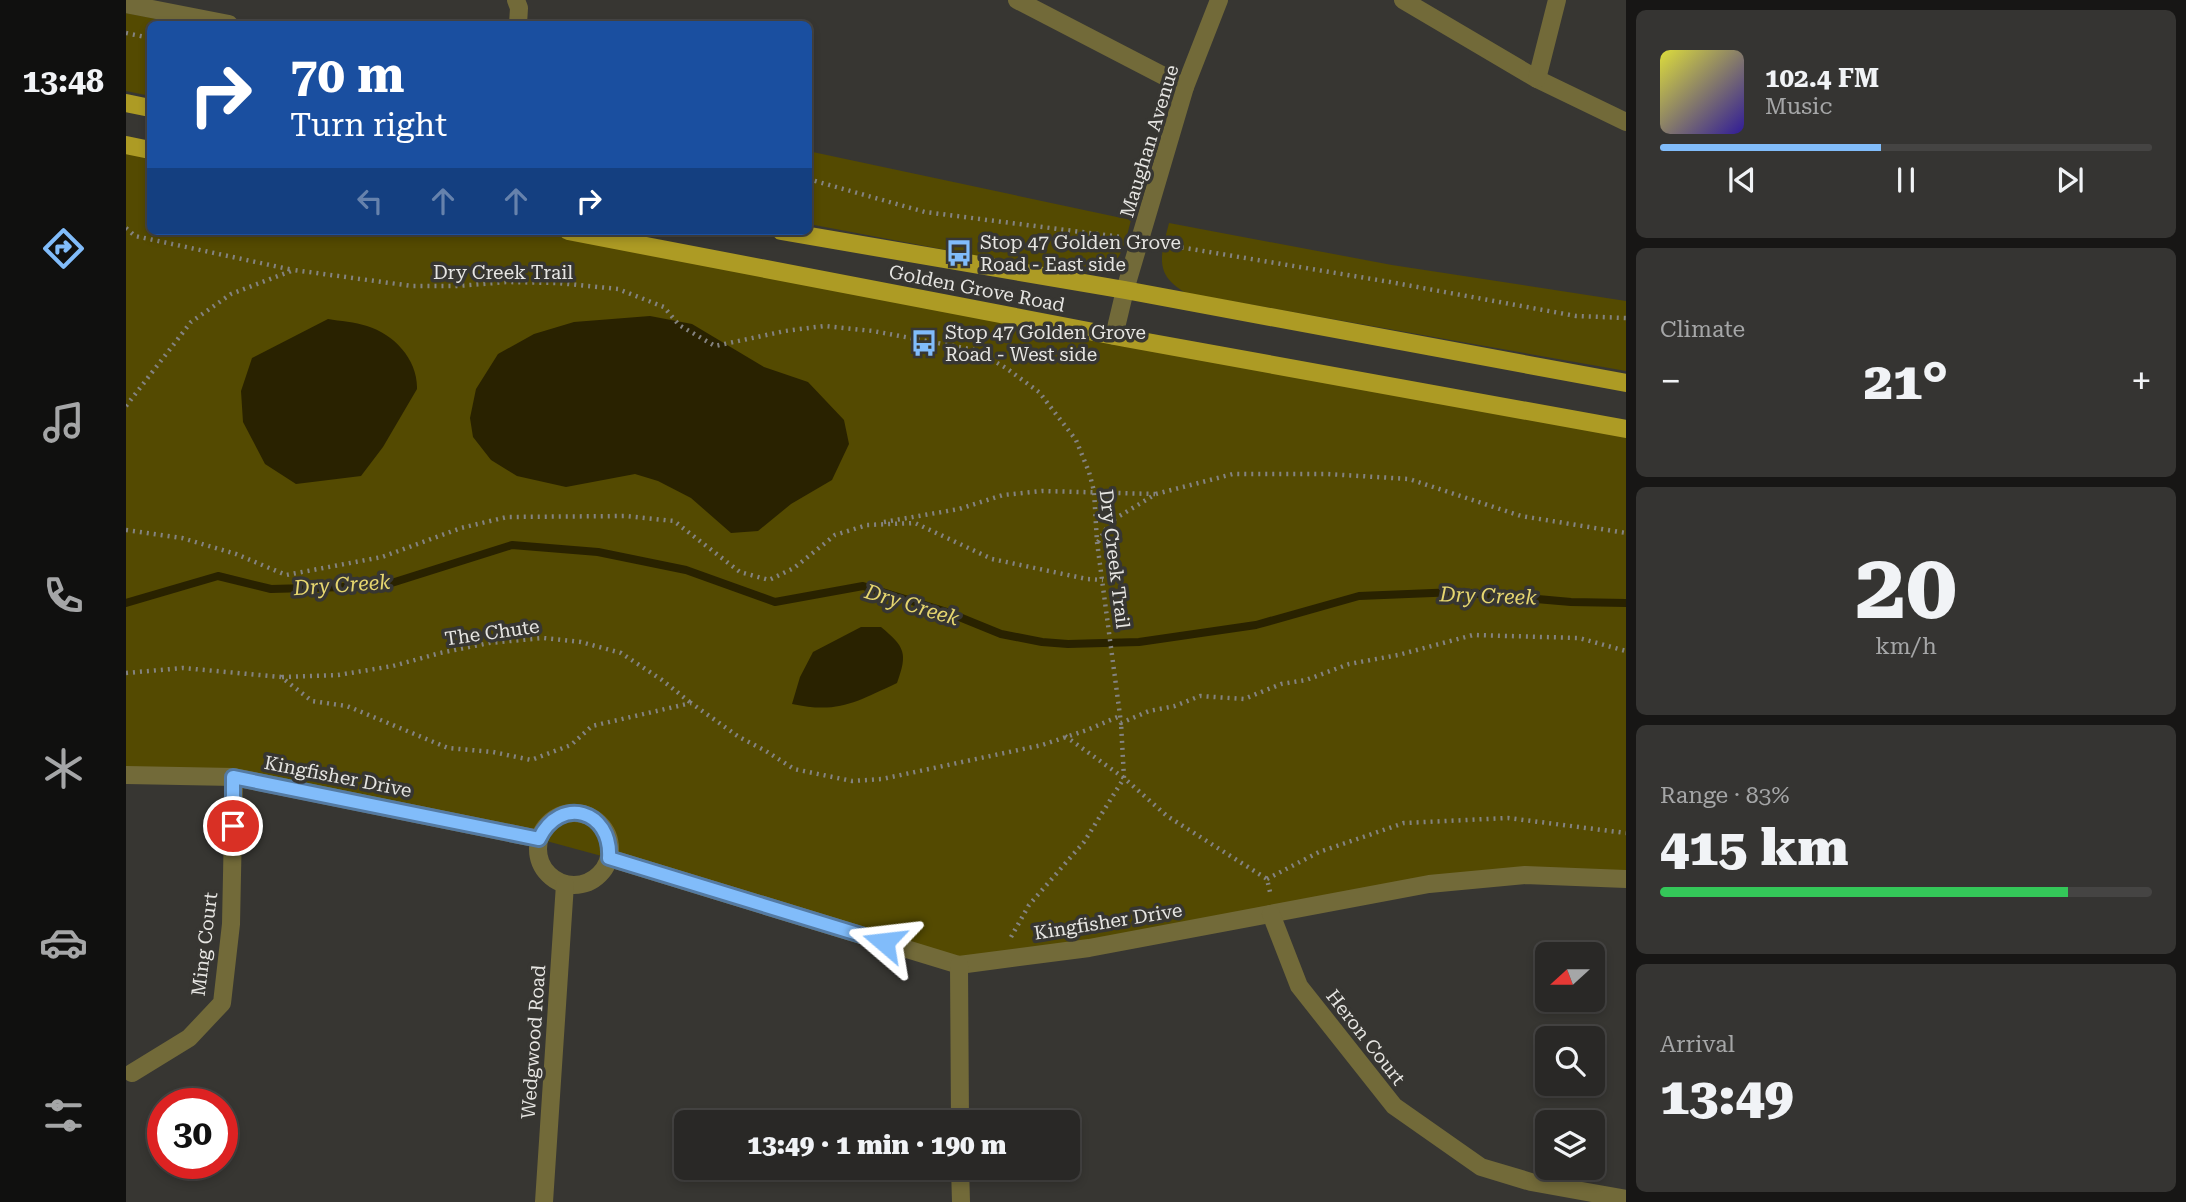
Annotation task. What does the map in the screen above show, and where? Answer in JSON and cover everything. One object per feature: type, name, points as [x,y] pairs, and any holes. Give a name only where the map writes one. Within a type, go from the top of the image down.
[{"type":"main road","points":[[126,103],[147,107]]},
{"type":"main road","points":[[126,145],[147,149]]},
{"type":"main road","name":"Golden Grove Road","points":[[590,235],[1114,336],[1626,429]]},
{"type":"main road","name":"Golden Grove Road","points":[[804,235],[1125,290],[1626,383]]},
{"type":"street","points":[[516,0],[519,8],[518,21]]},
{"type":"street","points":[[1017,0],[1185,87]]},
{"type":"street","name":"Maughan Avenue","points":[[1114,336],[1185,87],[1220,0]]},
{"type":"street","points":[[1403,0],[1537,79],[1626,122]]},
{"type":"street","points":[[1537,79],[1557,0]]},
{"type":"street","points":[[126,4],[214,21]]},
{"type":"street","name":"Kingfisher Drive","points":[[126,775],[233,777],[539,839]]},
{"type":"street","name":"Ming Court","points":[[132,1073],[189,1038],[222,1003],[231,924],[233,777]]},
{"type":"street","points":[[577,812],[600,823],[607,833],[609,858],[597,877],[587,883],[576,886],[565,884],[545,872],[537,850],[539,839],[545,827],[554,819],[577,812]]},
{"type":"street","name":"Kingfisher Drive","points":[[609,858],[959,965],[1088,948],[1429,884],[1525,875],[1626,879]]},
{"type":"street","name":"Wedgwood Road","points":[[544,1202],[565,884]]},
{"type":"street","name":"Heron Court","points":[[1271,914],[1299,986],[1394,1106],[1481,1167],[1531,1182],[1626,1199]]},
{"type":"street","points":[[959,965],[960,1110]]},
{"type":"street","points":[[960,1180],[961,1202]]},
{"type":"path","points":[[126,33],[147,37]]},
{"type":"path","points":[[812,179],[925,212],[1141,240],[1576,316],[1626,318]]},
{"type":"path","points":[[126,229],[135,236],[294,270]]},
{"type":"path","name":"Dry Creek Trail","points":[[126,406],[191,322],[231,294],[294,270],[412,286],[558,282],[618,289],[664,307],[679,325],[715,346],[785,331],[824,326],[873,331],[975,350],[1039,392],[1076,440],[1089,472],[1094,491],[1097,542],[1121,723],[1124,778]]},
{"type":"path","points":[[1097,542],[1111,521],[1156,494],[1233,474],[1328,474],[1409,479],[1521,516],[1626,533]]},
{"type":"path","points":[[126,530],[182,538],[236,554],[285,575],[382,557],[461,528],[507,517],[626,516],[674,521],[740,572],[769,580],[794,568],[835,535],[866,525],[959,509],[1003,495],[1042,491],[1156,494]]},
{"type":"path","points":[[866,525],[915,523],[992,559],[1103,580]]},
{"type":"path","points":[[1121,723],[1149,711],[1175,706],[1200,696],[1244,699],[1281,684],[1306,680],[1349,664],[1398,655],[1473,635],[1579,638],[1626,651]]},
{"type":"path","name":"The Chute","points":[[126,673],[183,668],[281,677],[338,675],[393,666],[489,643],[543,638],[581,642],[621,653],[739,737],[794,769],[852,781],[882,779],[1042,745],[1120,716]]},
{"type":"path","points":[[281,677],[312,701],[348,706],[448,748],[493,752],[531,760],[571,745],[593,726],[691,703]]},
{"type":"path","points":[[1065,736],[1124,778],[1167,816],[1268,879],[1271,914]]},
{"type":"path","points":[[999,958],[1029,905],[1084,842],[1124,778]]},
{"type":"path","points":[[1268,879],[1319,852],[1404,823],[1508,818],[1626,833]]},
{"type":"shaded area","points":[[126,13],[168,21],[147,21],[147,95],[126,91]]},
{"type":"shaded area","points":[[126,145],[147,149],[147,235],[590,235],[1626,429],[1626,879],[1525,875],[959,965],[539,839],[234,777],[126,775]]},
{"type":"shaded area","points":[[812,152],[1131,220],[1124,245],[1115,261],[1100,271],[1073,274],[812,225]]},
{"type":"shaded area","points":[[1169,223],[1392,265],[1626,301],[1626,371],[1186,293],[1168,279],[1162,263]]},
{"type":"shaded area","points":[[650,316],[692,324],[764,367],[808,382],[844,420],[849,444],[832,480],[791,504],[758,531],[731,533],[691,498],[658,481],[635,474],[566,487],[517,476],[491,460],[473,437],[470,418],[476,389],[498,354],[534,334],[574,322]]},
{"type":"shaded area","points":[[328,319],[367,326],[395,342],[409,358],[417,389],[383,447],[361,476],[296,484],[265,464],[243,422],[241,391],[252,358]]},
{"type":"shaded area","points":[[861,627],[881,627],[900,646],[903,664],[897,683],[858,701],[835,707],[792,704],[800,677],[813,652]]},
{"type":"waterway","name":"Dry Creek","points":[[126,603],[218,576],[271,589],[382,586],[512,545],[598,552],[686,570],[775,602],[863,586],[947,612],[1001,634],[1068,644],[1139,642],[1256,625],[1359,596],[1457,592],[1571,602],[1626,603]]},
{"type":"place","name":"Stop 47 Golden Grove Road - East side","points":[[959,253]]},
{"type":"place","name":"Stop 47 Golden Grove Road - West side","points":[[924,343]]},
{"type":"route","points":[[233,826],[233,777],[539,839],[545,827],[554,819],[577,812],[600,823],[607,833],[609,858],[884,942]]}]
